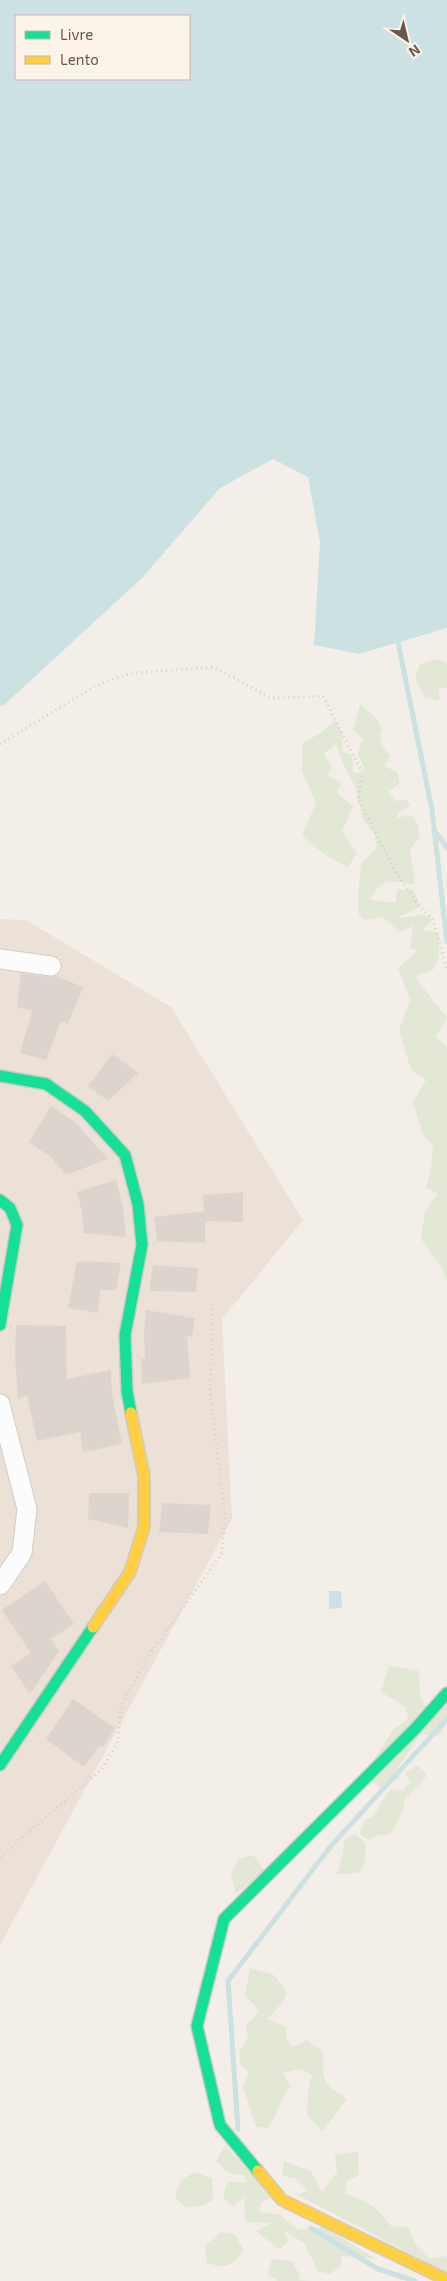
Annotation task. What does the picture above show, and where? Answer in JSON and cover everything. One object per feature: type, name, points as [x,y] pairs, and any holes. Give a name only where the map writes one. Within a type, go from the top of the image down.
[{"type":"street","points":[[0,959],[51,966]]},
{"type":"street","points":[[0,1076],[46,1084],[85,1110],[125,1155],[138,1204],[142,1245],[124,1335],[127,1391],[144,1476],[144,1527],[130,1572],[0,1765]]},
{"type":"street","points":[[0,1200],[10,1208],[17,1225],[0,1324]]},
{"type":"street","points":[[0,1404],[27,1509],[22,1553],[0,1585]]},
{"type":"street","points":[[447,1692],[415,1729],[224,1920],[197,2026],[220,2125],[282,2200],[447,2280]]},
{"type":"path","points":[[0,744],[97,685],[131,673],[214,667],[271,698],[323,696],[363,774],[358,799],[395,871],[420,907],[433,919],[447,970]]},
{"type":"path","points":[[0,1858],[102,1769],[118,1742],[121,1705],[148,1657],[222,1553],[225,1517],[210,1392],[213,1305]]},
{"type":"shaded area","points":[[0,0],[447,0],[447,628],[359,654],[314,645],[320,543],[308,477],[273,459],[220,488],[142,578],[4,705],[0,706]]},
{"type":"shaded area","points":[[0,919],[26,920],[171,1007],[303,1220],[222,1319],[232,1519],[0,1945]]},
{"type":"shaded area","points":[[329,1591],[341,1591],[342,1608],[329,1609]]},
{"type":"green space","points":[[438,659],[447,664],[447,689],[439,687],[439,700],[425,698],[415,678],[420,664]]},
{"type":"green space","points":[[360,704],[376,718],[382,729],[380,737],[382,744],[391,756],[384,766],[397,772],[400,783],[388,792],[396,801],[407,800],[411,806],[400,811],[396,818],[412,815],[418,826],[420,837],[410,849],[415,884],[388,882],[374,892],[370,900],[396,903],[397,889],[414,890],[420,907],[399,917],[412,917],[422,914],[433,919],[423,930],[439,933],[439,956],[433,970],[414,976],[447,1017],[436,1037],[447,1047],[447,1280],[439,1263],[421,1239],[425,1211],[438,1194],[426,1188],[431,1168],[433,1146],[423,1135],[413,1102],[426,1080],[411,1070],[399,1030],[410,1000],[398,968],[417,951],[410,948],[413,926],[400,932],[383,917],[364,920],[359,915],[358,898],[361,864],[376,849],[375,835],[364,821],[354,784],[343,764],[336,744],[323,754],[333,767],[326,776],[343,782],[336,792],[353,806],[342,832],[357,853],[348,867],[335,861],[302,835],[316,803],[302,771],[302,744],[322,732],[335,720],[342,733],[343,752],[352,755],[353,772],[363,774],[364,769],[358,753],[363,739],[353,730]]},
{"type":"green space","points":[[389,1666],[419,1671],[420,1694],[426,1708],[447,1695],[447,1721],[440,1735],[420,1735],[398,1768],[400,1778],[379,1787],[363,1776],[394,1729],[408,1719],[406,1707],[381,1692]]},
{"type":"green space","points":[[417,1765],[427,1774],[422,1783],[405,1799],[398,1822],[393,1830],[390,1834],[377,1835],[368,1840],[360,1834],[364,1821],[374,1815],[390,1789],[403,1791],[410,1783],[406,1773]]},
{"type":"green space","points":[[355,1834],[365,1843],[366,1860],[359,1873],[337,1874],[344,1840]]},
{"type":"green space","points":[[253,1855],[265,1871],[236,1894],[231,1874],[238,1859]]},
{"type":"green space","points":[[250,1968],[274,1975],[287,1993],[282,2003],[267,2019],[287,2027],[286,2037],[292,2047],[307,2040],[323,2052],[323,2070],[328,2085],[347,2099],[322,2132],[307,2114],[308,2091],[312,2075],[299,2069],[283,2073],[291,2087],[283,2097],[274,2118],[267,2128],[256,2127],[243,2087],[249,2073],[240,2063],[239,2051],[248,2038],[246,2026],[259,2011],[245,1994]]},
{"type":"green space","points":[[225,2146],[273,2197],[261,2203],[259,2212],[280,2215],[299,2230],[324,2227],[376,2259],[342,2256],[341,2265],[330,2274],[318,2271],[304,2243],[285,2231],[288,2241],[280,2250],[256,2231],[272,2223],[246,2222],[244,2197],[233,2206],[223,2197],[227,2182],[247,2182],[244,2175],[228,2173],[216,2161]]},
{"type":"green space","points":[[358,2151],[359,2175],[347,2181],[345,2194],[371,2205],[391,2226],[408,2227],[416,2245],[430,2259],[447,2256],[447,2273],[298,2195],[307,2190],[295,2178],[282,2176],[284,2161],[311,2171],[322,2192],[337,2172],[335,2155]]},
{"type":"green space","points":[[195,2172],[212,2178],[213,2200],[202,2206],[185,2207],[175,2197],[181,2180]]},
{"type":"green space","points":[[221,2232],[234,2234],[244,2250],[236,2260],[224,2266],[207,2263],[205,2246]]},
{"type":"green space","points":[[272,2259],[292,2261],[299,2274],[299,2280],[311,2281],[278,2281],[268,2274]]},
{"type":"building","points":[[21,973],[49,977],[56,976],[83,987],[68,1024],[61,1021],[46,1060],[20,1053],[32,1011],[17,1007]]},
{"type":"building","points":[[112,1054],[138,1073],[108,1101],[88,1086]]},
{"type":"building","points":[[51,1106],[75,1122],[108,1159],[66,1175],[51,1157],[29,1142]]},
{"type":"building","points":[[116,1180],[123,1207],[126,1237],[84,1233],[82,1212],[77,1192]]},
{"type":"building","points":[[243,1192],[243,1222],[205,1221],[205,1243],[157,1241],[154,1217],[204,1211],[203,1195]]},
{"type":"building","points":[[77,1261],[121,1263],[116,1290],[100,1290],[98,1313],[68,1308]]},
{"type":"building","points":[[153,1265],[198,1268],[196,1292],[149,1291]]},
{"type":"building","points":[[146,1310],[195,1318],[192,1337],[187,1336],[190,1378],[142,1384],[141,1359],[145,1359],[144,1333]]},
{"type":"building","points":[[16,1325],[66,1326],[67,1379],[111,1370],[112,1394],[122,1444],[83,1452],[80,1432],[37,1441],[27,1396],[18,1398],[15,1355]]},
{"type":"building","points":[[89,1493],[129,1493],[128,1528],[88,1519]]},
{"type":"building","points":[[162,1503],[211,1505],[208,1534],[159,1532]]},
{"type":"building","points":[[45,1581],[74,1624],[51,1639],[59,1651],[30,1694],[11,1666],[31,1653],[2,1610]]},
{"type":"building","points":[[73,1699],[115,1728],[103,1747],[100,1745],[84,1767],[46,1739]]},
{"type":"waterway","points":[[398,642],[432,810],[447,942]]},
{"type":"waterway","points":[[434,830],[447,848]]},
{"type":"waterway","points":[[238,2129],[228,1981],[330,1847],[447,1719]]},
{"type":"waterway","points":[[311,2228],[378,2269],[415,2281]]},
{"type":"traffic: fast","points":[[0,1076],[46,1084],[85,1111],[125,1155],[138,1204],[142,1245],[125,1335],[127,1391],[131,1413]]},
{"type":"traffic: fast","points":[[0,1200],[10,1208],[17,1225],[0,1325]]},
{"type":"traffic: fast","points":[[0,1765],[93,1627]]},
{"type":"traffic: fast","points":[[258,2171],[220,2125],[197,2026],[224,1919],[415,1729],[447,1693]]},
{"type":"traffic: slow","points":[[93,1627],[130,1572],[144,1527],[144,1476],[131,1413]]},
{"type":"traffic: slow","points":[[258,2171],[282,2200],[447,2280]]}]
